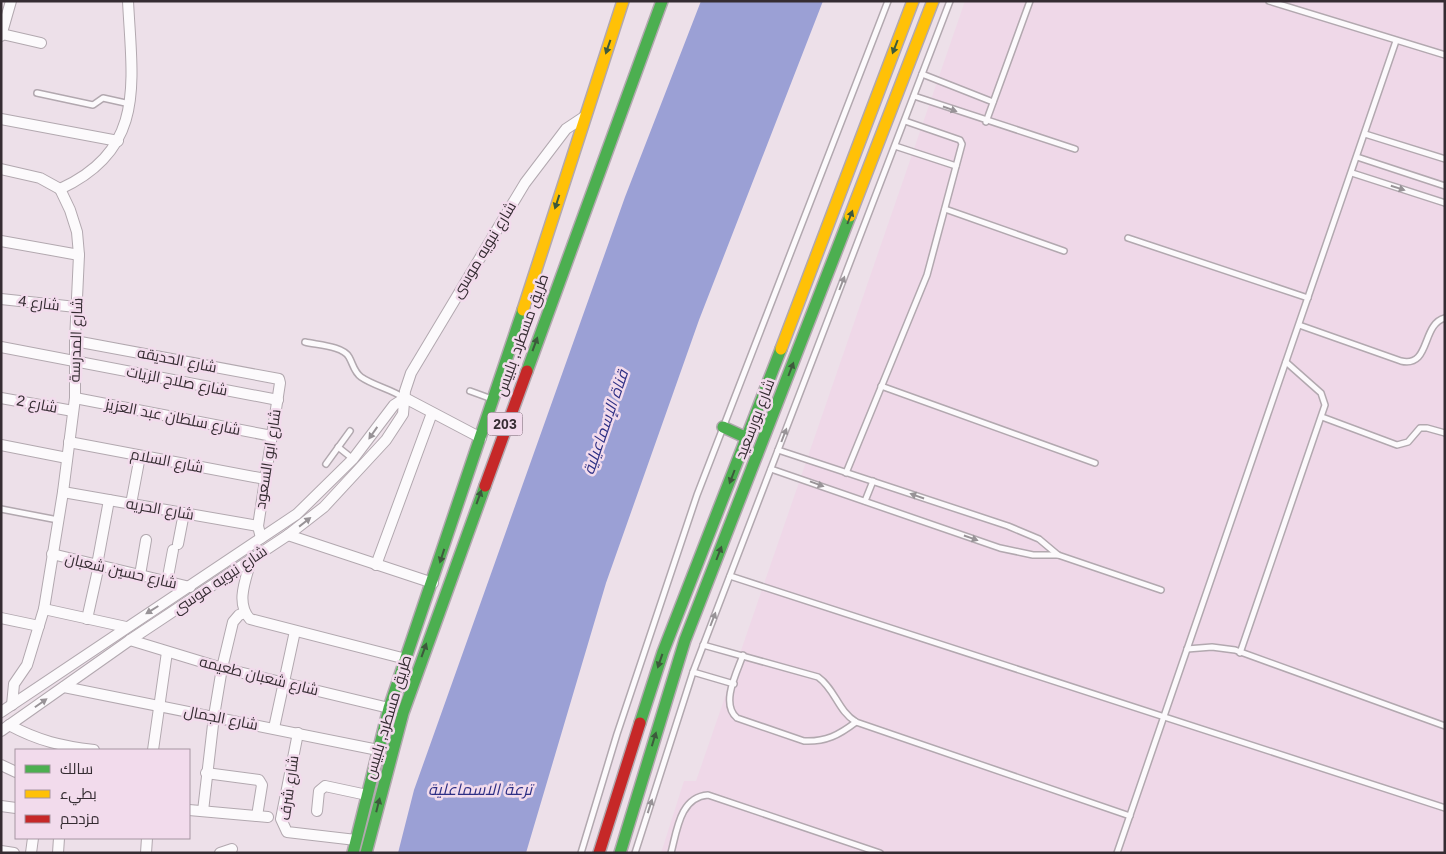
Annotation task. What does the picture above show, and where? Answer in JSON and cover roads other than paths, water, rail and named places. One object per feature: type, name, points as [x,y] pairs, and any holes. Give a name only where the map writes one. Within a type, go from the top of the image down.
[{"type":"main road","name":"طريق مسطرد, بلبيس","points":[[353,853],[389,708],[494,400],[623,1]]},
{"type":"main road","name":"طريق مسطرد, بلبيس","points":[[366,853],[398,730],[420,663],[662,1]]},
{"type":"main road","name":"شارع بورسعيد","points":[[599,853],[663,652],[747,438],[913,1]]},
{"type":"main road","name":"شارع بورسعيد","points":[[620,853],[685,640],[934,1]]},
{"type":"main road","points":[[723,427],[747,438]]},
{"type":"street","points":[[11,1],[2,35],[41,43]]},
{"type":"street","points":[[1,169],[40,178],[60,189],[83,178],[103,162],[118,141],[130,104],[132,84],[128,1]]},
{"type":"street","name":"شارع نبويه موسى","points":[[5,728],[130,640],[288,535],[324,507],[386,440],[403,414],[410,372],[512,202],[566,129],[584,117]]},
{"type":"street","points":[[1,118],[118,141]]},
{"type":"street","name":"شارع المدرسة","points":[[12,705],[14,684],[26,665],[44,609],[63,492],[73,411],[76,362],[76,307],[80,255],[77,232],[70,210],[60,189]]},
{"type":"street","points":[[1,241],[80,255]]},
{"type":"street","name":"شارع 4","points":[[1,298],[76,307]]},
{"type":"street","name":"شارع الحديقه","points":[[75,341],[279,379]]},
{"type":"street","name":"شارع صلاح الزيات","points":[[1,348],[278,400]]},
{"type":"street","name":"شارع ابو السعود","points":[[262,538],[258,526],[278,400],[279,379]]},
{"type":"street","name":"شارع 2","points":[[1,398],[73,411]]},
{"type":"street","name":"شارع سلطان عبد العزيز","points":[[74,398],[272,436]]},
{"type":"street","points":[[405,398],[481,438]]},
{"type":"street","name":"شارع نبويه موسى","points":[[1,712],[297,514],[353,459],[394,404],[405,398]]},
{"type":"street","points":[[376,565],[432,413]]},
{"type":"street","name":"شارع السلام","points":[[69,442],[265,479]]},
{"type":"street","points":[[1,445],[67,458]]},
{"type":"street","points":[[131,504],[140,456]]},
{"type":"street","name":"شارع الحريه","points":[[63,492],[258,526]]},
{"type":"street","points":[[87,618],[109,500]]},
{"type":"street","points":[[167,582],[184,513]]},
{"type":"street","points":[[288,535],[433,583]]},
{"type":"street","points":[[140,575],[146,540]]},
{"type":"street","name":"شارع حسين شعبان","points":[[52,554],[190,587]]},
{"type":"street","points":[[250,560],[242,602],[244,613],[250,619],[406,659]]},
{"type":"street","points":[[44,609],[126,627]]},
{"type":"street","points":[[203,811],[206,773],[222,668],[233,622],[239,614],[244,613]]},
{"type":"street","points":[[1,618],[39,626]]},
{"type":"street","points":[[274,728],[295,631]]},
{"type":"street","name":"شارع شعبان طعيمه","points":[[130,640],[222,668],[389,708]]},
{"type":"street","points":[[153,749],[167,652]]},
{"type":"street","name":"شارع الجمال","points":[[64,687],[378,750]]},
{"type":"street","points":[[5,728],[57,745],[87,749]]},
{"type":"street","name":"شارع شرف","points":[[298,733],[281,819],[284,828],[287,832],[356,840]]},
{"type":"street","points":[[1,765],[15,772]]},
{"type":"street","points":[[190,810],[263,817],[262,785],[259,780],[206,773]]},
{"type":"street","points":[[317,811],[320,791],[325,786],[367,795]]},
{"type":"street","points":[[1,806],[15,808]]},
{"type":"street","points":[[31,853],[33,839]]},
{"type":"street","points":[[58,853],[59,839]]},
{"type":"street","points":[[146,853],[147,839]]},
{"type":"street","points":[[220,853],[232,849]]},
{"type":"street","points":[[1,851],[14,853]]},
{"type":"lane","points":[[581,853],[617,734],[697,494],[888,1]]},
{"type":"lane","points":[[635,853],[693,672],[950,1]]},
{"type":"lane","points":[[986,122],[1030,1]]},
{"type":"lane","points":[[1269,1],[1445,55]]},
{"type":"lane","points":[[1117,853],[1396,41]]},
{"type":"lane","points":[[922,74],[993,102]]},
{"type":"lane","points":[[37,93],[93,105],[103,98],[130,104]]},
{"type":"lane","points":[[914,96],[986,122],[1075,149]]},
{"type":"lane","points":[[846,473],[927,275],[962,144],[960,140],[905,121]]},
{"type":"lane","points":[[1365,134],[1445,159]]},
{"type":"lane","points":[[895,146],[956,166]]},
{"type":"lane","points":[[1357,157],[1445,186]]},
{"type":"lane","points":[[1352,173],[1445,203]]},
{"type":"lane","points":[[945,209],[1064,251]]},
{"type":"lane","points":[[1128,238],[1308,298]]},
{"type":"lane","points":[[1299,325],[1401,361],[1410,362],[1421,355],[1433,325],[1445,318]]},
{"type":"lane","points":[[305,342],[343,351],[349,356],[354,369],[362,378],[391,389],[405,398]]},
{"type":"lane","points":[[1240,652],[1325,405],[1323,397],[1286,362]]},
{"type":"lane","points":[[881,386],[1095,463]]},
{"type":"lane","points":[[470,391],[494,400]]},
{"type":"lane","points":[[1322,417],[1397,445],[1408,442],[1417,430],[1423,427],[1445,433]]},
{"type":"lane","points":[[326,464],[350,431]]},
{"type":"lane","points":[[338,447],[353,459]]},
{"type":"lane","points":[[778,450],[1024,532],[1039,540],[1058,555],[1161,590]]},
{"type":"lane","points":[[771,469],[1000,548],[1033,556],[1058,555]]},
{"type":"lane","points":[[865,501],[873,481]]},
{"type":"lane","points":[[1,509],[58,520]]},
{"type":"lane","points":[[730,576],[1445,808]]},
{"type":"lane","points":[[704,645],[818,677],[832,690],[845,714],[856,722],[1130,816]]},
{"type":"lane","points":[[1187,649],[1224,648],[1240,652],[1445,726]]},
{"type":"lane","points":[[742,655],[729,702],[733,715],[741,720],[804,741],[831,738],[839,735],[856,722]]},
{"type":"lane","points":[[693,672],[734,684]]},
{"type":"lane","points":[[671,853],[687,804],[697,797],[708,795],[880,853]]},
{"type":"water","name":"ترعة الاسماعلية","points":[[701,1],[823,1],[699,320],[606,583],[526,853],[398,853],[414,790],[625,197]]},
{"type":"water label","name":"قناة الإسماعيلية","points":[[605,422]]}]
